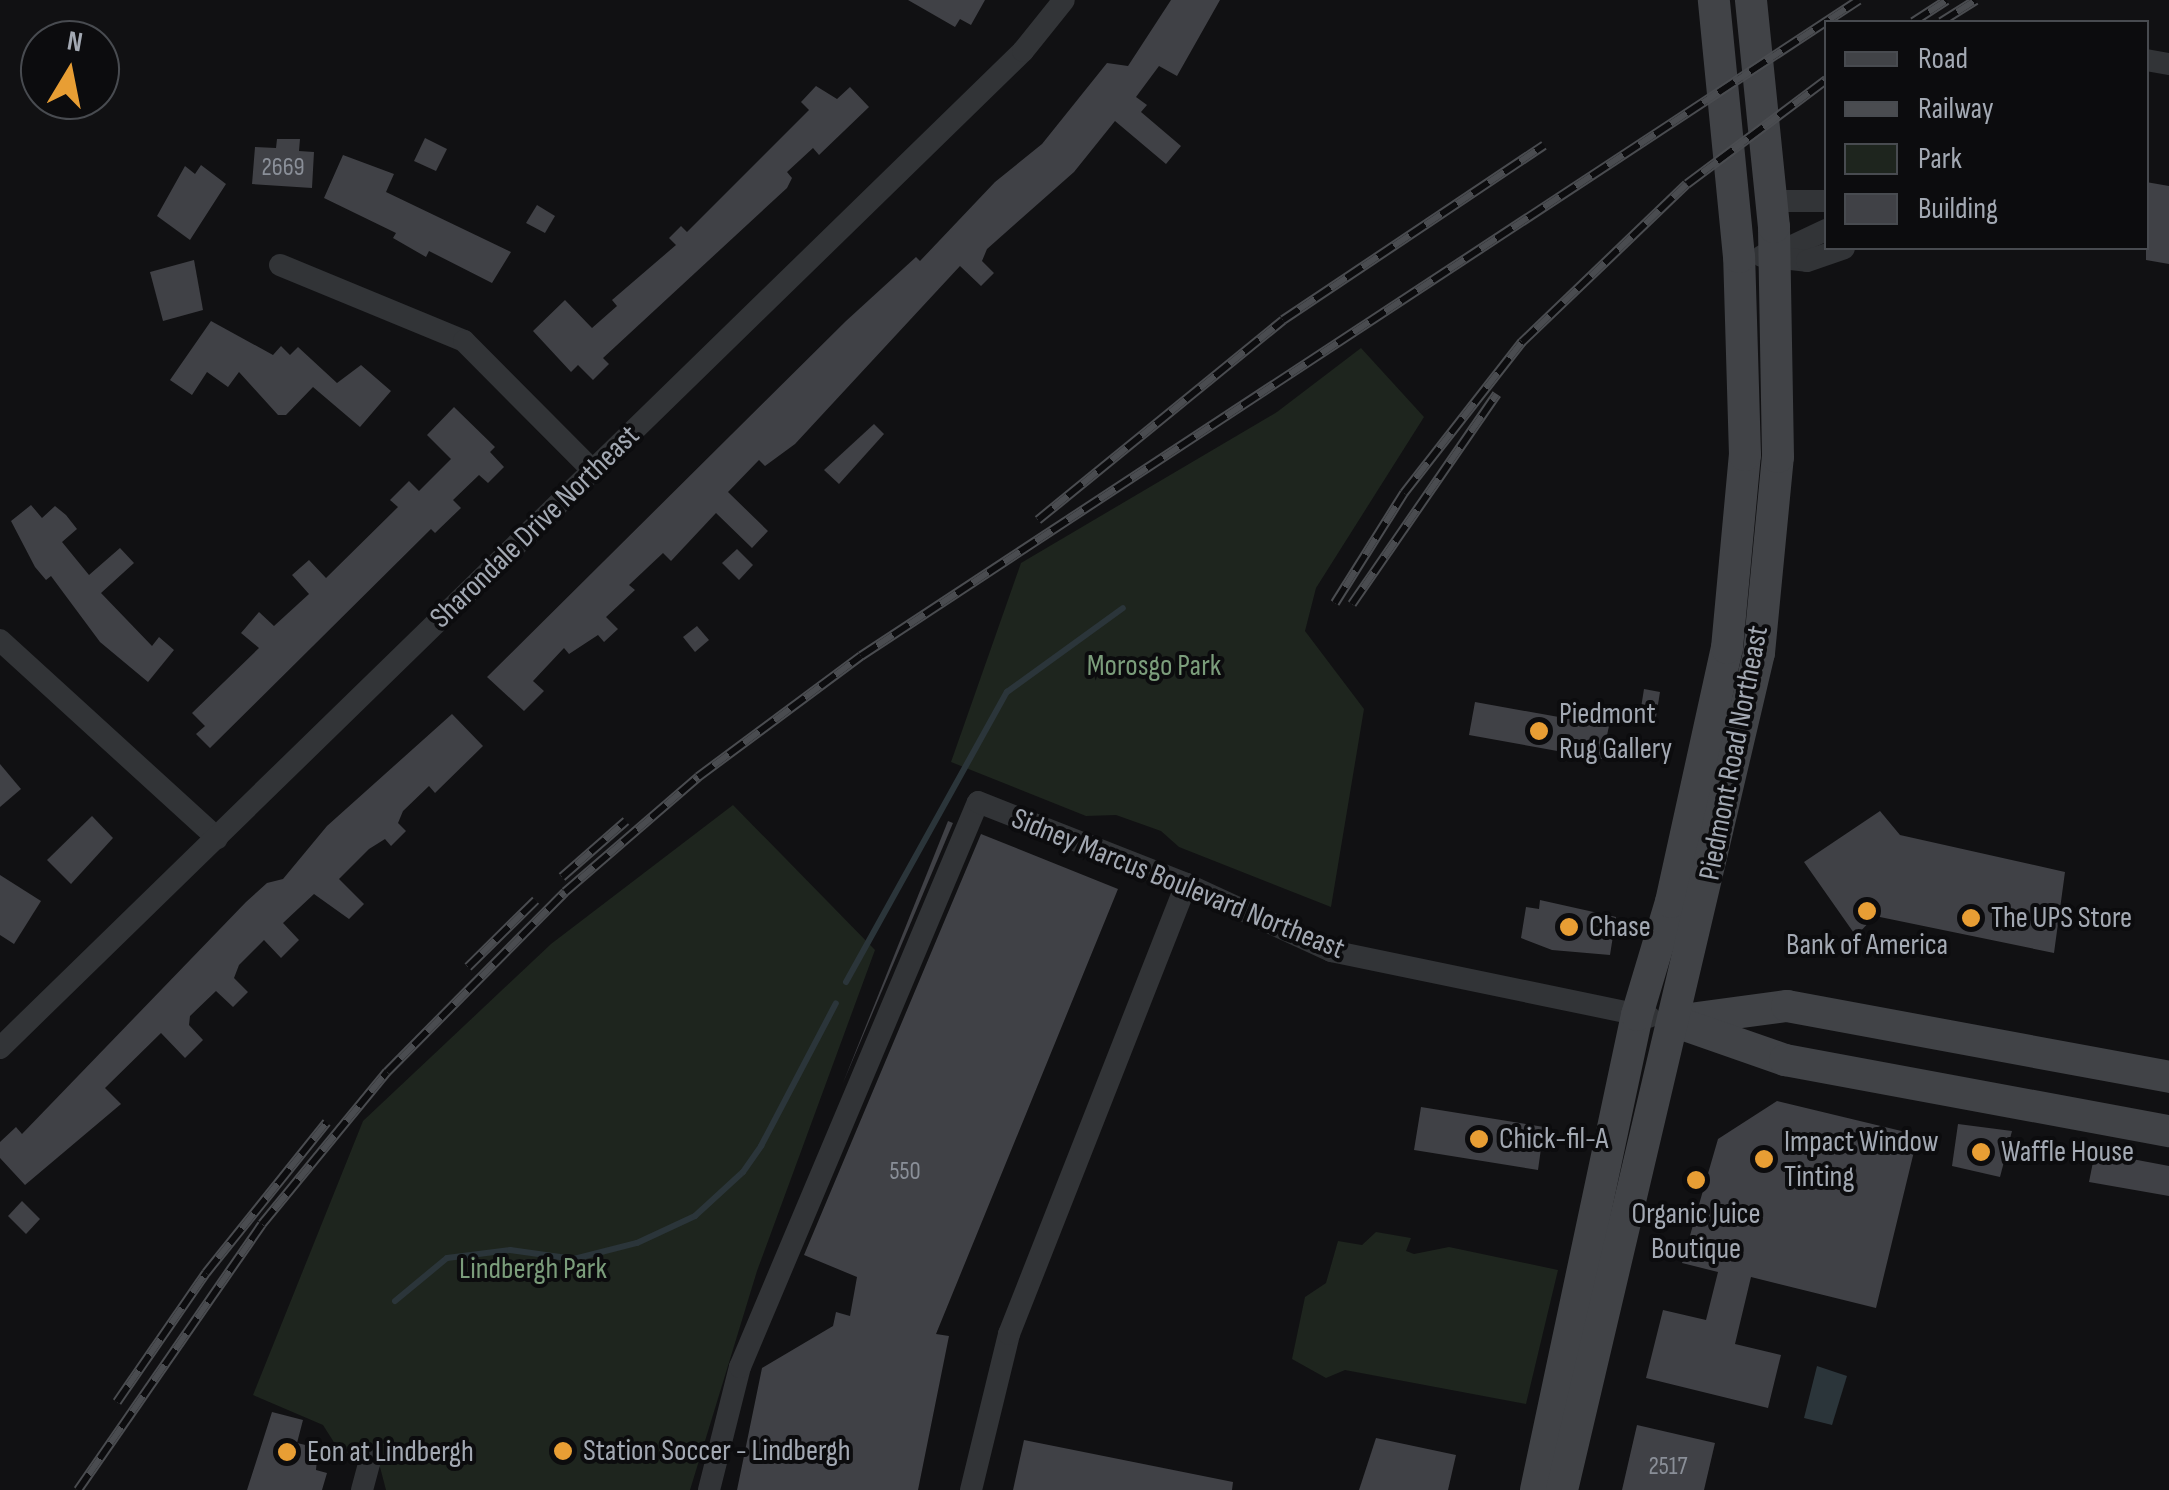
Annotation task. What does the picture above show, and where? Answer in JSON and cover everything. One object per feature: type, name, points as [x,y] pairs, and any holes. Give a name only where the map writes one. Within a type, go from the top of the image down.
[{"type":"main road","name":"Piedmont Road Northeast","points":[[1536,1490],[1638,1015],[1671,902],[1728,648],[1745,455],[1738,258],[1714,0]]},
{"type":"main road","name":"Piedmont Road Northeast","points":[[1562,1490],[1759,653],[1778,457],[1772,202],[1751,0]]},
{"type":"main road","name":"Sidney Marcus Boulevard Northeast","points":[[1672,1021],[1788,1006],[2169,1076]]},
{"type":"main road","name":"Sidney Marcus Boulevard Northeast","points":[[1672,1021],[1785,1060],[2169,1131]]},
{"type":"street","name":"Sharondale Drive Northeast","points":[[0,1048],[1010,64],[1064,0]]},
{"type":"street","points":[[1772,202],[1824,202]]},
{"type":"street","points":[[1775,254],[1824,231]]},
{"type":"street","points":[[1738,258],[1775,254],[1807,261],[1838,250]]},
{"type":"street","points":[[280,266],[432,322],[464,341],[592,471]]},
{"type":"street","points":[[0,640],[217,838]]},
{"type":"street","name":"Sidney Marcus Boulevard Northeast","points":[[709,1490],[740,1367],[978,802],[1186,884],[1331,951],[1672,1021]]},
{"type":"street","points":[[971,1490],[1009,1334],[1186,884]]},
{"type":"street","points":[[362,1490],[370,1461]]},
{"type":"green space","name":"Morosgo Park","points":[[1361,348],[1424,417],[1316,588],[1305,631],[1364,709],[1331,907],[1179,847],[1161,831],[1116,815],[1086,816],[951,762],[1021,563],[1277,412]]},
{"type":"green space","name":"Lindbergh Park","points":[[733,805],[875,950],[757,1271],[690,1490],[386,1490],[380,1467],[342,1455],[323,1425],[253,1395],[363,1121],[551,944]]},
{"type":"green space","points":[[1376,1232],[1411,1238],[1406,1251],[1414,1254],[1449,1247],[1558,1270],[1526,1404],[1345,1370],[1326,1378],[1292,1359],[1305,1297],[1326,1283],[1338,1241],[1362,1245]]},
{"type":"shaded area","points":[[1817,1366],[1847,1376],[1832,1425],[1804,1418]]},
{"type":"building","points":[[908,0],[985,0],[971,25],[960,19],[955,27]]},
{"type":"building","points":[[1171,0],[1220,0],[1177,76],[1159,66],[1136,97],[1147,105],[1141,112],[1181,146],[1166,164],[1115,121],[1074,172],[987,249],[982,261],[994,273],[981,286],[960,266],[795,444],[765,466],[759,460],[728,492],[768,531],[752,548],[716,513],[671,561],[663,553],[629,585],[635,590],[606,617],[618,629],[604,642],[598,635],[569,654],[564,648],[533,681],[544,691],[524,711],[487,677],[846,321],[916,257],[920,261],[995,182],[1042,144],[1107,63],[1128,66]]},
{"type":"building","points":[[816,86],[837,99],[850,87],[869,107],[819,155],[813,148],[787,172],[792,178],[787,188],[603,358],[609,364],[593,380],[578,365],[571,372],[533,331],[565,300],[592,328],[617,306],[612,300],[676,245],[669,238],[681,226],[687,232],[809,110],[801,102]]},
{"type":"building","points":[[425,138],[447,149],[436,171],[414,161]]},
{"type":"building","points":[[277,139],[300,139],[299,151],[314,152],[312,188],[252,184],[255,147],[276,148]]},
{"type":"building","points":[[343,155],[394,174],[386,192],[511,252],[492,283],[429,251],[426,257],[393,238],[396,233],[324,198]]},
{"type":"building","points":[[201,165],[226,184],[190,240],[157,216],[185,166],[195,174]]},
{"type":"building","points":[[2149,183],[2169,186],[2169,264],[2146,260]]},
{"type":"building","points":[[537,205],[555,216],[545,233],[526,223]]},
{"type":"building","points":[[194,260],[203,310],[163,321],[150,272]]},
{"type":"building","points":[[211,321],[273,355],[281,346],[290,355],[298,347],[337,383],[361,365],[391,391],[360,427],[313,387],[286,415],[278,415],[239,372],[228,387],[207,372],[192,395],[170,380]]},
{"type":"building","points":[[454,407],[495,447],[490,452],[504,467],[488,483],[479,475],[453,500],[461,508],[435,533],[431,529],[210,748],[196,734],[205,726],[192,713],[259,648],[241,633],[259,612],[274,626],[309,594],[292,575],[309,560],[326,578],[398,507],[390,500],[409,481],[419,491],[451,459],[427,435]]},
{"type":"building","points":[[874,424],[884,434],[839,484],[824,470]]},
{"type":"building","points":[[31,505],[42,518],[55,506],[66,515],[77,529],[62,542],[89,575],[120,548],[134,563],[101,593],[152,646],[159,637],[174,650],[148,682],[100,642],[51,576],[46,580],[35,567],[11,521]]},
{"type":"building","points":[[737,549],[753,565],[739,580],[722,563]]},
{"type":"building","points":[[697,626],[709,640],[695,652],[683,637]]},
{"type":"building","points":[[1644,689],[1660,692],[1656,717],[1640,714]]},
{"type":"building","name":"Piedmont Rug Gallery","points":[[1475,702],[1609,726],[1602,759],[1469,735]]},
{"type":"building","points":[[452,714],[483,746],[435,793],[429,786],[403,811],[398,823],[406,831],[391,846],[385,839],[369,849],[339,879],[364,904],[349,919],[314,894],[283,923],[299,940],[281,958],[264,940],[239,965],[234,978],[248,992],[233,1007],[216,991],[190,1016],[189,1025],[203,1040],[185,1058],[161,1033],[105,1088],[121,1104],[25,1185],[0,1158],[0,1142],[16,1127],[22,1134],[246,902],[267,883],[283,879],[327,826]]},
{"type":"building","points":[[0,764],[21,789],[0,807]]},
{"type":"building","points":[[1880,811],[1900,835],[2065,872],[2054,953],[1875,916],[1856,936],[1804,862]]},
{"type":"building","points":[[92,816],[113,838],[71,884],[47,860]]},
{"type":"building","points":[[948,821],[953,823],[843,1083]]},
{"type":"building","points":[[981,834],[1118,889],[936,1334],[949,1336],[918,1490],[737,1490],[762,1368],[833,1326],[836,1312],[850,1316],[857,1277],[804,1255]]},
{"type":"building","points":[[0,875],[41,901],[14,944],[0,935]]},
{"type":"building","name":"Chase","points":[[1540,900],[1616,917],[1610,955],[1552,950],[1521,938],[1526,907],[1539,909]]},
{"type":"building","points":[[1777,1101],[1918,1135],[1876,1308],[1751,1277],[1735,1344],[1781,1355],[1768,1408],[1646,1378],[1663,1310],[1706,1320],[1718,1272],[1682,1263],[1718,1139]]},
{"type":"building","name":"Chick-fil-A","points":[[1421,1107],[1544,1127],[1538,1170],[1414,1150]]},
{"type":"building","name":"Waffle House","points":[[1958,1124],[2012,1131],[2000,1177],[1952,1166]]},
{"type":"building","points":[[2095,1152],[2169,1166],[2169,1196],[2089,1182]]},
{"type":"building","points":[[22,1201],[40,1219],[26,1234],[8,1216]]},
{"type":"building","name":"Eon at Lindbergh","points":[[272,1412],[303,1420],[297,1443],[318,1448],[316,1470],[327,1473],[322,1490],[247,1490]]},
{"type":"building","points":[[1637,1425],[1715,1443],[1704,1490],[1622,1490]]},
{"type":"building","points":[[1376,1438],[1456,1455],[1448,1490],[1359,1490]]},
{"type":"building","points":[[1024,1440],[1233,1482],[1232,1490],[1013,1490]]},
{"type":"waterway","points":[[846,982],[1007,692],[1123,608]]},
{"type":"waterway","points":[[395,1301],[447,1258],[510,1250],[574,1259],[637,1243],[695,1216],[743,1172],[761,1146],[836,1003]]},
{"type":"railway","points":[[1829,20],[1859,0]]},
{"type":"railway","points":[[1916,20],[1947,0]]},
{"type":"railway","points":[[1944,20],[1976,0]]},
{"type":"railway","points":[[78,1490],[262,1224],[387,1072],[565,892],[698,777],[861,656],[1824,23]]},
{"type":"railway","points":[[1335,603],[1404,493],[1522,342],[1687,184],[1824,81]]},
{"type":"railway","points":[[1038,520],[1283,320],[1544,145]]},
{"type":"railway","points":[[1352,604],[1497,394]]},
{"type":"railway","points":[[562,877],[626,821]]},
{"type":"railway","points":[[468,967],[536,900]]},
{"type":"railway","points":[[117,1402],[206,1273],[327,1122]]},
{"type":"place","name":"Piedmont Rug Gallery","points":[[1539,731]]},
{"type":"place","name":"Bank of America","points":[[1867,911]]},
{"type":"place","name":"The UPS Store","points":[[1971,918]]},
{"type":"place","name":"Chase","points":[[1569,927]]},
{"type":"place","name":"Chick-fil-A","points":[[1479,1139]]},
{"type":"place","name":"Waffle House","points":[[1981,1152]]},
{"type":"place","name":"Impact Window Tinting","points":[[1764,1159]]},
{"type":"place","name":"Organic Juice Boutique","points":[[1696,1180]]},
{"type":"place","name":"Station Soccer - Lindbergh","points":[[563,1451]]},
{"type":"place","name":"Eon at Lindbergh","points":[[287,1452]]}]
